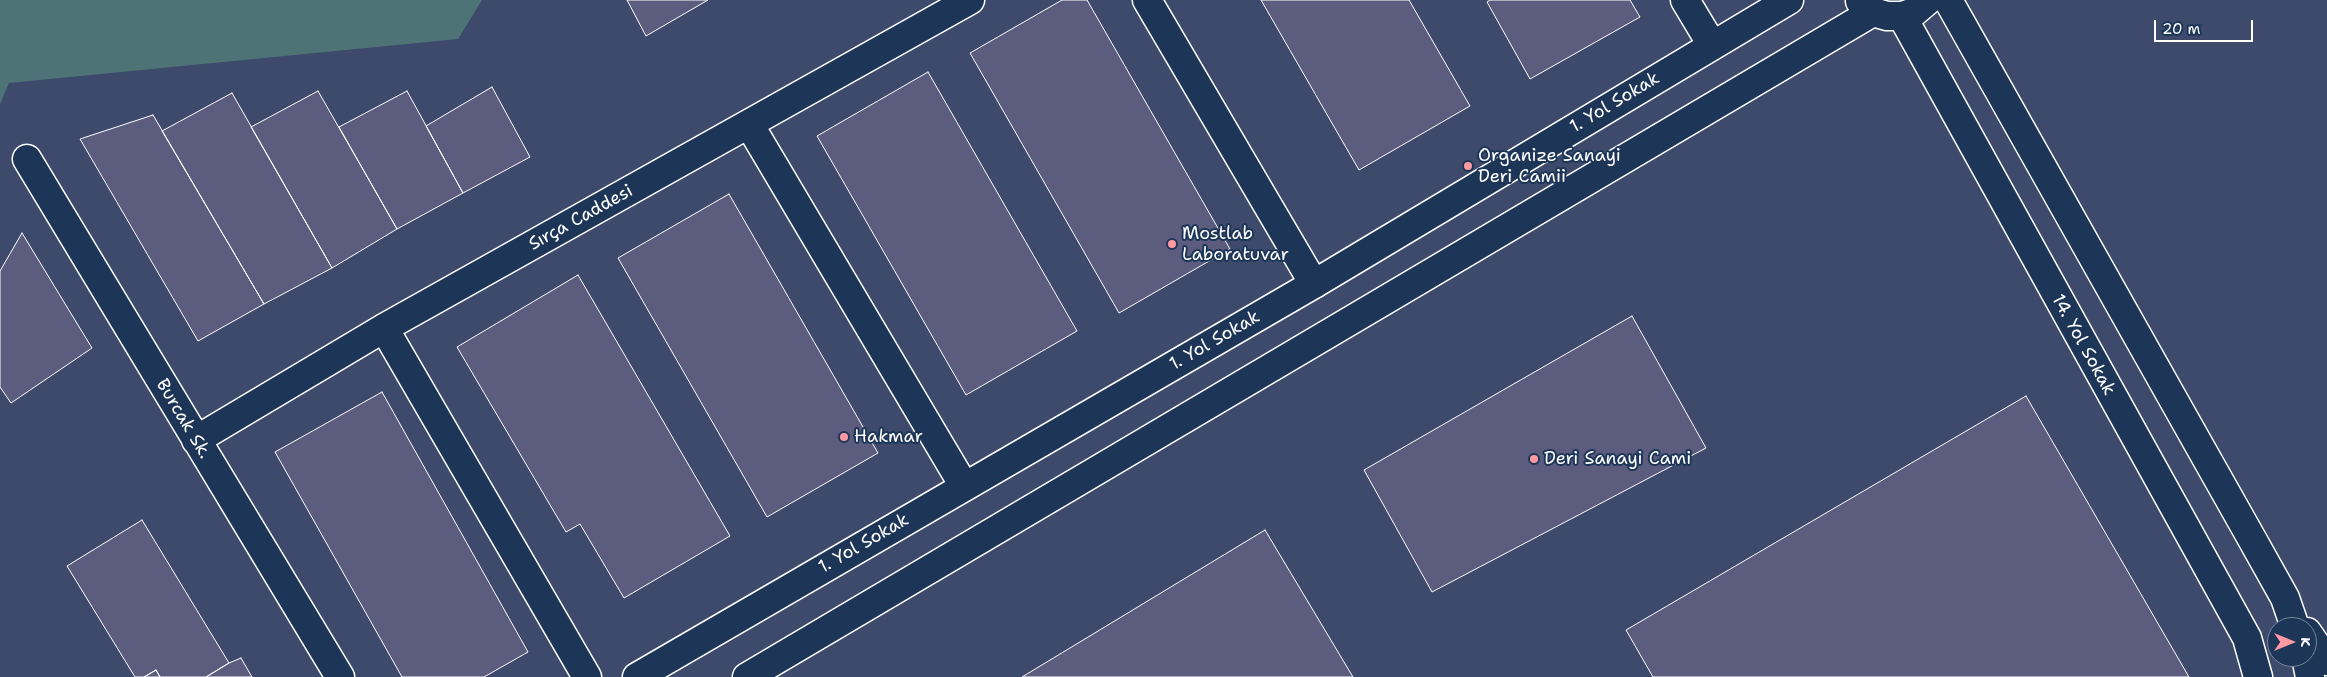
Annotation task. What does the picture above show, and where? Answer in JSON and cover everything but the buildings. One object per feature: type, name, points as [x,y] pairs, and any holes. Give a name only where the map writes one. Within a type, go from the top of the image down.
[{"type":"street","name":"Sırça Caddesi","points":[[196,440],[384,328],[970,0]]},
{"type":"street","points":[[1147,0],[1314,284]]},
{"type":"street","points":[[1685,0],[1712,45]]},
{"type":"street","name":"1. Yol Sokak","points":[[638,677],[1314,284],[1790,0]]},
{"type":"street","points":[[747,677],[1866,6],[1887,16],[1902,16],[1914,12],[1928,0]]},
{"type":"street","points":[[1948,0],[2297,617]]},
{"type":"street","name":"14. Yol Sokak","points":[[1902,16],[2247,638],[2258,677]]},
{"type":"street","points":[[750,124],[964,486]]},
{"type":"street","name":"Burcak Sk.","points":[[27,159],[340,677]]},
{"type":"street","points":[[384,328],[587,677]]},
{"type":"street","points":[[2285,598],[2292,617]]},
{"type":"street","points":[[2317,646],[2327,661]]},
{"type":"shaded area","points":[[0,0],[2327,0],[2327,677],[0,677]]},
{"type":"green space","points":[[0,0],[482,0],[458,39],[9,83],[0,104]]},
{"type":"place","name":"Organize Sanayi Deri Camii","points":[[1468,166]]},
{"type":"place","name":"Mostlab Laboratuvar","points":[[1172,244]]},
{"type":"place","name":"Hakmar","points":[[844,437]]},
{"type":"place","name":"Deri Sanayi Cami","points":[[1534,459]]}]
